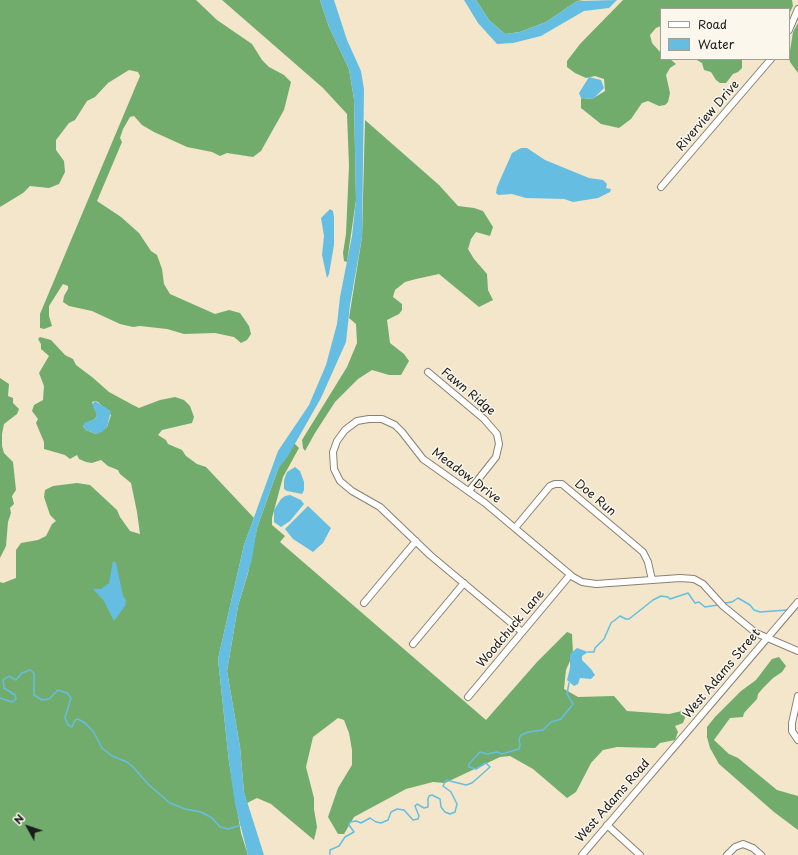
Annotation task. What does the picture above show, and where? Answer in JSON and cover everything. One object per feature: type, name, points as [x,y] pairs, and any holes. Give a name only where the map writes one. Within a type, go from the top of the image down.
[{"type":"street","points":[[790,28],[798,9]]},
{"type":"street","name":"Riverview Drive","points":[[661,187],[770,60]]},
{"type":"street","name":"Fawn Ridge","points":[[428,372],[484,419],[498,434],[499,444],[496,457],[469,491]]},
{"type":"street","name":"Meadow Drive","points":[[522,632],[416,541],[380,507],[352,491],[338,478],[333,463],[333,452],[336,441],[345,430],[357,421],[382,419],[390,422],[400,429],[423,459],[469,491],[570,575],[582,582],[593,584],[680,578],[697,581],[711,591],[723,606],[756,633],[798,651]]},
{"type":"street","name":"Doe Run","points":[[515,528],[550,486],[562,484],[643,552],[648,562],[652,580]]},
{"type":"street","points":[[364,603],[416,541]]},
{"type":"street","name":"Woodchuck Lane","points":[[468,697],[570,575]]},
{"type":"street","points":[[413,644],[464,583]]},
{"type":"street","name":"West Adams Street","points":[[662,762],[798,602]]},
{"type":"street","points":[[798,696],[792,723],[792,731],[798,740]]},
{"type":"street","name":"West Adams Road","points":[[582,855],[662,762]]},
{"type":"street","points":[[607,826],[640,855]]},
{"type":"street","points":[[727,855],[735,847],[743,844],[753,848],[761,855]]},
{"type":"green space","points":[[0,0],[196,0],[217,20],[252,44],[262,60],[269,67],[284,75],[291,82],[284,110],[261,151],[253,157],[227,153],[220,156],[212,152],[187,147],[142,125],[134,116],[130,117],[123,129],[120,138],[122,142],[97,201],[121,217],[139,233],[151,251],[157,255],[162,269],[164,284],[170,294],[215,314],[229,310],[240,313],[249,326],[251,334],[247,340],[241,343],[234,337],[215,333],[184,334],[167,329],[140,326],[133,327],[120,324],[92,311],[69,306],[63,302],[68,286],[63,284],[49,306],[49,316],[52,326],[44,329],[40,328],[40,314],[140,76],[138,72],[129,70],[108,83],[95,97],[87,101],[75,120],[69,123],[56,140],[56,150],[64,161],[65,172],[59,184],[49,188],[30,186],[23,193],[0,207]]},
{"type":"green space","points":[[222,0],[320,0],[329,27],[349,69],[354,99],[356,200],[347,262],[344,261],[343,253],[346,234],[349,166],[347,114],[323,88]]},
{"type":"green space","points":[[476,0],[584,0],[577,1],[546,22],[520,32],[505,34],[489,20]]},
{"type":"green space","points":[[623,0],[792,0],[793,6],[790,12],[790,8],[660,8],[660,26],[656,28],[650,35],[652,43],[660,52],[660,60],[671,60],[676,64],[670,68],[666,75],[670,93],[668,102],[665,105],[659,106],[648,101],[642,103],[631,119],[619,128],[601,124],[581,108],[582,98],[592,99],[605,91],[604,79],[595,76],[586,78],[567,67],[567,61],[580,44]]},
{"type":"green space","points":[[798,23],[798,73],[790,60],[793,32]]},
{"type":"green space","points":[[697,60],[742,60],[742,68],[733,74],[726,83],[720,83],[711,72],[704,70],[702,63]]},
{"type":"green space","points":[[365,120],[439,185],[458,206],[483,211],[493,227],[490,236],[476,232],[471,239],[468,249],[474,259],[487,274],[488,290],[493,300],[479,307],[439,274],[405,282],[395,290],[393,297],[402,304],[402,310],[399,314],[387,320],[390,343],[404,354],[409,361],[401,375],[389,375],[372,370],[358,379],[335,402],[305,451],[302,440],[347,367],[357,343],[356,324],[349,318],[362,237]]},
{"type":"green space","points":[[40,337],[51,340],[65,355],[73,359],[76,365],[109,392],[139,408],[160,400],[175,397],[184,400],[190,406],[194,417],[192,423],[162,430],[158,435],[166,440],[168,444],[182,450],[186,456],[197,464],[206,467],[254,518],[244,545],[218,659],[229,762],[241,833],[248,855],[0,855],[0,582],[3,583],[16,578],[16,550],[21,543],[38,540],[46,536],[52,524],[56,521],[50,515],[44,497],[45,490],[53,486],[77,483],[90,485],[117,510],[130,531],[140,534],[131,483],[120,474],[118,470],[108,466],[101,460],[92,463],[86,462],[79,459],[77,455],[70,459],[65,455],[44,449],[44,442],[36,423],[38,419],[32,411],[34,405],[43,400],[44,386],[39,373],[49,356],[41,349],[41,344],[38,339]],"holes":[[[92,402],[98,402],[111,415],[107,427],[96,434],[86,430],[83,426],[95,419],[97,415]]]},
{"type":"green space","points":[[0,378],[9,384],[8,396],[13,398],[13,403],[19,409],[17,414],[4,424],[2,434],[2,446],[4,453],[13,462],[16,490],[12,496],[14,504],[10,508],[11,513],[8,522],[6,546],[0,558]]},
{"type":"green space","points":[[294,443],[299,448],[283,477],[272,518],[272,525],[285,536],[280,542],[486,720],[537,662],[567,632],[572,634],[573,654],[566,670],[564,689],[578,697],[614,696],[627,711],[669,714],[682,711],[685,718],[683,723],[675,726],[678,732],[675,740],[660,743],[655,748],[617,747],[603,750],[591,763],[576,792],[567,798],[533,769],[510,756],[500,757],[445,783],[433,782],[406,789],[354,817],[344,834],[338,834],[328,817],[338,788],[352,765],[352,750],[349,733],[344,720],[338,718],[313,737],[306,767],[314,798],[317,827],[314,840],[271,804],[257,798],[247,803],[244,792],[240,747],[227,671],[238,606],[248,573],[257,528],[278,469]]},
{"type":"green space","points":[[779,657],[786,666],[782,672],[773,678],[763,688],[758,694],[757,699],[744,713],[743,717],[730,718],[714,740],[729,754],[738,758],[777,790],[798,796],[798,830],[774,812],[719,764],[710,748],[707,737],[707,727],[715,717],[741,691],[756,680],[772,659]]},
{"type":"water","points":[[320,0],[334,0],[347,40],[361,71],[364,89],[362,237],[350,305],[346,342],[321,398],[288,456],[278,469],[257,528],[252,559],[238,606],[227,671],[240,747],[244,792],[264,855],[248,855],[235,804],[218,659],[244,545],[278,451],[309,405],[326,365],[337,324],[340,297],[352,236],[356,200],[354,99],[349,69],[329,27]]},
{"type":"water","points":[[464,0],[476,0],[489,20],[505,34],[520,32],[546,22],[577,1],[617,0],[609,8],[584,11],[541,36],[513,43],[497,44],[478,23]]},
{"type":"water","points":[[589,77],[601,80],[604,88],[593,99],[581,98],[579,93]]},
{"type":"water","points":[[521,148],[527,148],[545,160],[589,178],[603,180],[607,184],[606,188],[611,189],[610,192],[598,198],[573,202],[564,199],[526,198],[512,194],[498,195],[496,193],[497,187],[512,153]]},
{"type":"water","points":[[330,209],[333,211],[334,217],[334,245],[327,278],[322,255],[324,236],[321,218]]},
{"type":"water","points":[[95,401],[111,411],[107,427],[102,432],[96,434],[86,430],[83,426],[84,423],[95,419],[97,415],[92,404]]},
{"type":"water","points":[[295,467],[300,471],[304,482],[304,490],[302,494],[284,489],[284,480],[287,472]]},
{"type":"water","points":[[290,495],[301,500],[304,504],[290,521],[281,527],[274,522],[274,510],[281,499]]},
{"type":"water","points":[[308,506],[331,528],[323,543],[313,552],[293,539],[285,529]]},
{"type":"water","points":[[113,561],[116,563],[123,596],[126,600],[125,606],[114,621],[104,601],[93,589],[101,589],[109,583]]},
{"type":"water","points":[[577,648],[588,652],[582,656],[582,660],[595,675],[591,679],[580,678],[578,684],[574,686],[567,680],[570,668],[570,654]]},
{"type":"waterway","points":[[588,652],[594,652],[595,648],[604,639],[611,623],[620,616],[629,619],[653,600],[661,596],[668,597],[670,599],[688,593],[695,603],[699,602],[705,607],[718,605]]},
{"type":"waterway","points":[[725,603],[732,602],[738,598],[750,605],[754,610],[760,612],[787,610]]},
{"type":"waterway","points":[[0,698],[12,702],[16,699],[15,695],[4,688],[3,680],[9,676],[16,680],[22,673],[30,670],[34,673],[34,695],[42,700],[49,699],[58,690],[67,693],[71,698],[65,718],[68,725],[72,727],[75,720],[78,719],[85,723],[93,731],[102,748],[112,756],[127,762],[149,785],[170,803],[185,809],[201,812],[212,818],[220,827],[228,829],[241,825]]},
{"type":"waterway","points":[[330,855],[330,850],[339,846],[345,837],[354,832],[349,825],[350,822],[356,821],[361,823],[370,818],[381,823],[388,820],[391,812],[397,809],[404,810],[413,820],[418,819],[419,816],[415,806],[417,804],[424,808],[428,807],[428,799],[429,796],[432,795],[440,799],[441,807],[445,812],[450,814],[455,812],[457,804],[451,792],[443,786],[446,780],[466,785],[472,783],[490,767],[486,763],[476,769],[469,767],[469,764],[480,752],[487,754],[497,752],[502,754],[519,749],[519,739],[521,735],[528,732],[543,730],[551,722],[561,719],[573,704],[567,694],[569,683]]}]
